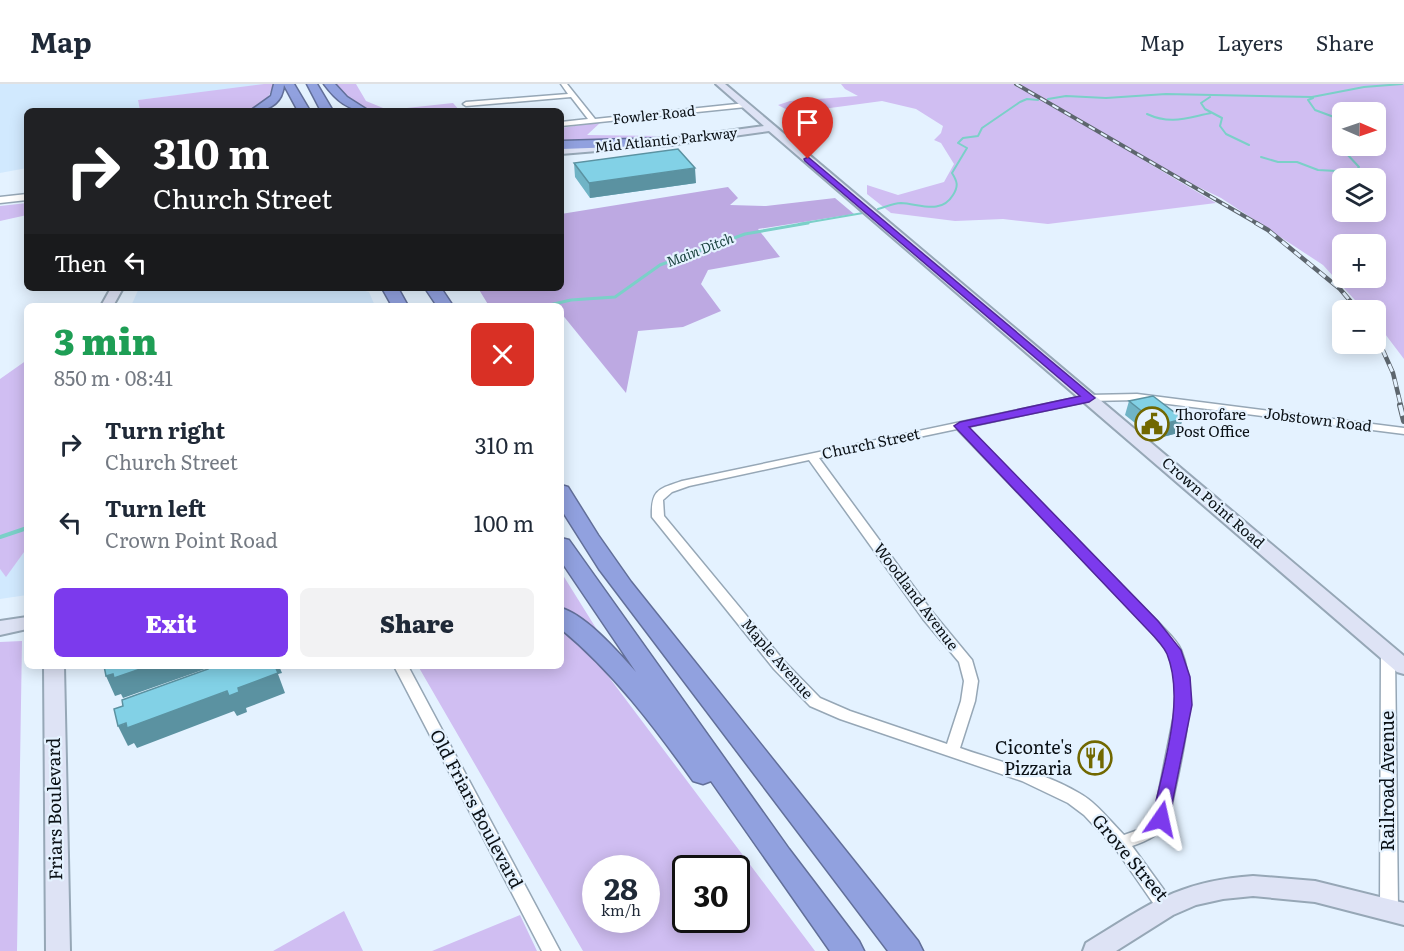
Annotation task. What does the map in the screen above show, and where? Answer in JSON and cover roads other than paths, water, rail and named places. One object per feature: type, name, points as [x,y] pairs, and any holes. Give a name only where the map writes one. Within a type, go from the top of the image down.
[{"type":"highway","points":[[261,108],[273,100],[279,91],[279,84]]},
{"type":"highway","points":[[289,84],[302,108]]},
{"type":"highway","points":[[312,84],[325,108]]},
{"type":"highway","points":[[319,84],[333,108]]},
{"type":"highway","points":[[328,84],[343,99],[358,108]]},
{"type":"highway","points":[[564,145],[669,142]]},
{"type":"highway","points":[[564,496],[600,553],[658,632],[813,834],[907,951]]},
{"type":"highway","points":[[564,549],[779,858],[848,951]]},
{"type":"highway","points":[[564,619],[605,654],[647,701],[729,811],[779,858]]},
{"type":"main road","name":"Crown Point Road","points":[[720,84],[1404,666]]},
{"type":"main road","name":"Mid Atlantic Parkway","points":[[564,151],[669,142],[771,128]]},
{"type":"main road","points":[[0,628],[24,624]]},
{"type":"main road","name":"Friars Boulevard","points":[[54,669],[58,951]]},
{"type":"main road","name":"Grove Street","points":[[1166,907],[1220,889],[1256,886],[1320,892],[1396,911]]},
{"type":"main road","points":[[1095,951],[1166,907]]},
{"type":"street","points":[[564,84],[593,121]]},
{"type":"street","points":[[466,105],[574,95]]},
{"type":"street","name":"Fowler Road","points":[[564,124],[746,105]]},
{"type":"street","points":[[0,200],[24,197]]},
{"type":"street","name":"Jobstown Road","points":[[1089,398],[1137,397],[1404,431]]},
{"type":"street","name":"Church Street","points":[[657,499],[668,489],[686,483],[1089,398]]},
{"type":"street","points":[[960,426],[1153,625],[1174,650],[1182,677],[1184,705],[1161,819],[1144,835],[1121,843]]},
{"type":"street","name":"Woodland Avenue","points":[[812,457],[922,608],[965,660],[972,681],[952,751]]},
{"type":"street","name":"Maple Avenue","points":[[657,499],[658,517],[779,665],[815,702],[845,715],[952,751]]},
{"type":"street","name":"Railroad Avenue","points":[[1388,653],[1396,911]]},
{"type":"street","name":"Old Friars Boulevard","points":[[403,669],[551,951]]},
{"type":"street","name":"Grove Street","points":[[952,751],[1056,788],[1074,798],[1090,810],[1121,843],[1166,907]]},
{"type":"waterway","name":"Main Ditch","points":[[1048,99],[1066,96],[1106,98],[1166,94],[1312,97],[1364,87],[1402,84]]},
{"type":"waterway","points":[[1210,97],[1201,103],[1205,109],[1222,118],[1220,126],[1226,134],[1249,145]]},
{"type":"waterway","points":[[1313,98],[1308,100],[1315,110],[1332,116]]},
{"type":"waterway","name":"Main Ditch","points":[[878,209],[901,203],[936,207],[948,201],[957,186],[952,173],[967,148],[958,143],[963,138],[978,136],[982,128],[1020,102],[1027,99],[1038,100]]},
{"type":"waterway","points":[[1147,114],[1171,120],[1211,113]]},
{"type":"waterway","points":[[1261,157],[1278,162],[1297,162],[1318,170],[1355,172],[1359,167],[1349,156]]},
{"type":"waterway","name":"Main Ditch","points":[[799,224],[863,213]]},
{"type":"waterway","name":"Main Ditch","points":[[558,303],[615,297],[660,265],[745,234],[808,223]]},
{"type":"waterway","name":"Main Ditch","points":[[0,537],[24,529]]},
{"type":"railway","points":[[1016,84],[1258,224]]},
{"type":"railway","points":[[1256,223],[1268,230],[1340,289],[1349,300]]},
{"type":"railway","points":[[1384,354],[1393,373],[1401,406]]},
{"type":"railway","points":[[1400,405],[1404,421]]},
{"type":"place","name":"Thorofare Post Office","points":[[1152,424]]},
{"type":"place","name":"Ciconte's Pizzaria","points":[[1095,758]]}]
